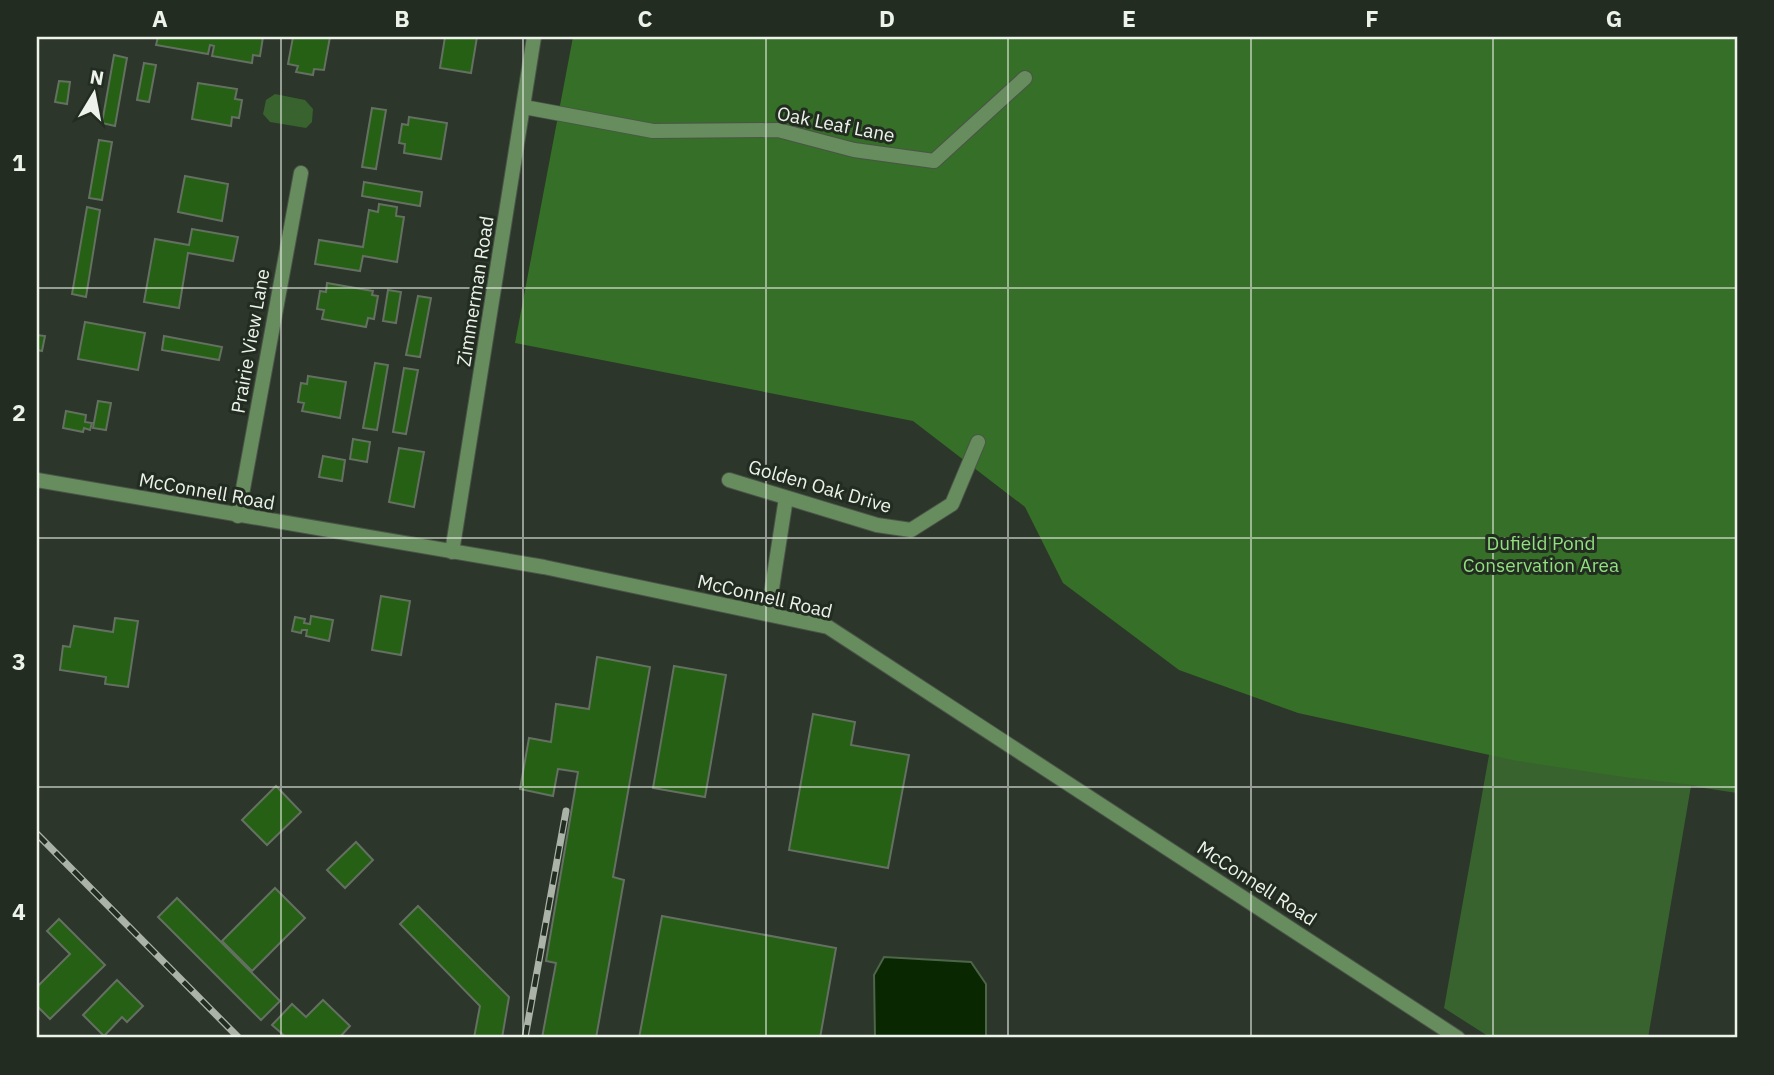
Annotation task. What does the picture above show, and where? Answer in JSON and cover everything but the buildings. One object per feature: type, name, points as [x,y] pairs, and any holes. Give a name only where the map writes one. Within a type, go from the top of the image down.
[{"type":"street","name":"Zimmerman Road","points":[[452,552],[534,37]]},
{"type":"street","name":"Oak Leaf Lane","points":[[524,107],[653,131],[778,130],[854,150],[934,161],[1026,78]]},
{"type":"street","name":"Prairie View Lane","points":[[238,516],[301,173]]},
{"type":"street","name":"Golden Oak Drive","points":[[729,480],[877,525],[911,530],[952,504],[978,442]]},
{"type":"street","name":"McConnell Road","points":[[37,480],[544,567],[828,627],[1458,1038]]},
{"type":"street","points":[[768,614],[786,498]]},
{"type":"shaded area","points":[[1737,37],[1737,793],[1691,786],[1648,1038],[1491,1038],[1444,1008],[1491,744]]},
{"type":"shaded area","points":[[275,94],[305,100],[313,109],[312,122],[306,128],[270,122],[263,114],[266,100]]},
{"type":"shaded area","points":[[884,957],[971,962],[986,984],[986,1038],[875,1038],[874,975]]},
{"type":"green space","name":"Dufield Pond Conservation Area","points":[[573,37],[1737,37],[1737,790],[1517,761],[1298,713],[1179,670],[1063,583],[1025,507],[913,421],[515,343]]},
{"type":"railway","points":[[525,1038],[566,811]]},
{"type":"railway","points":[[37,834],[239,1038]]}]
